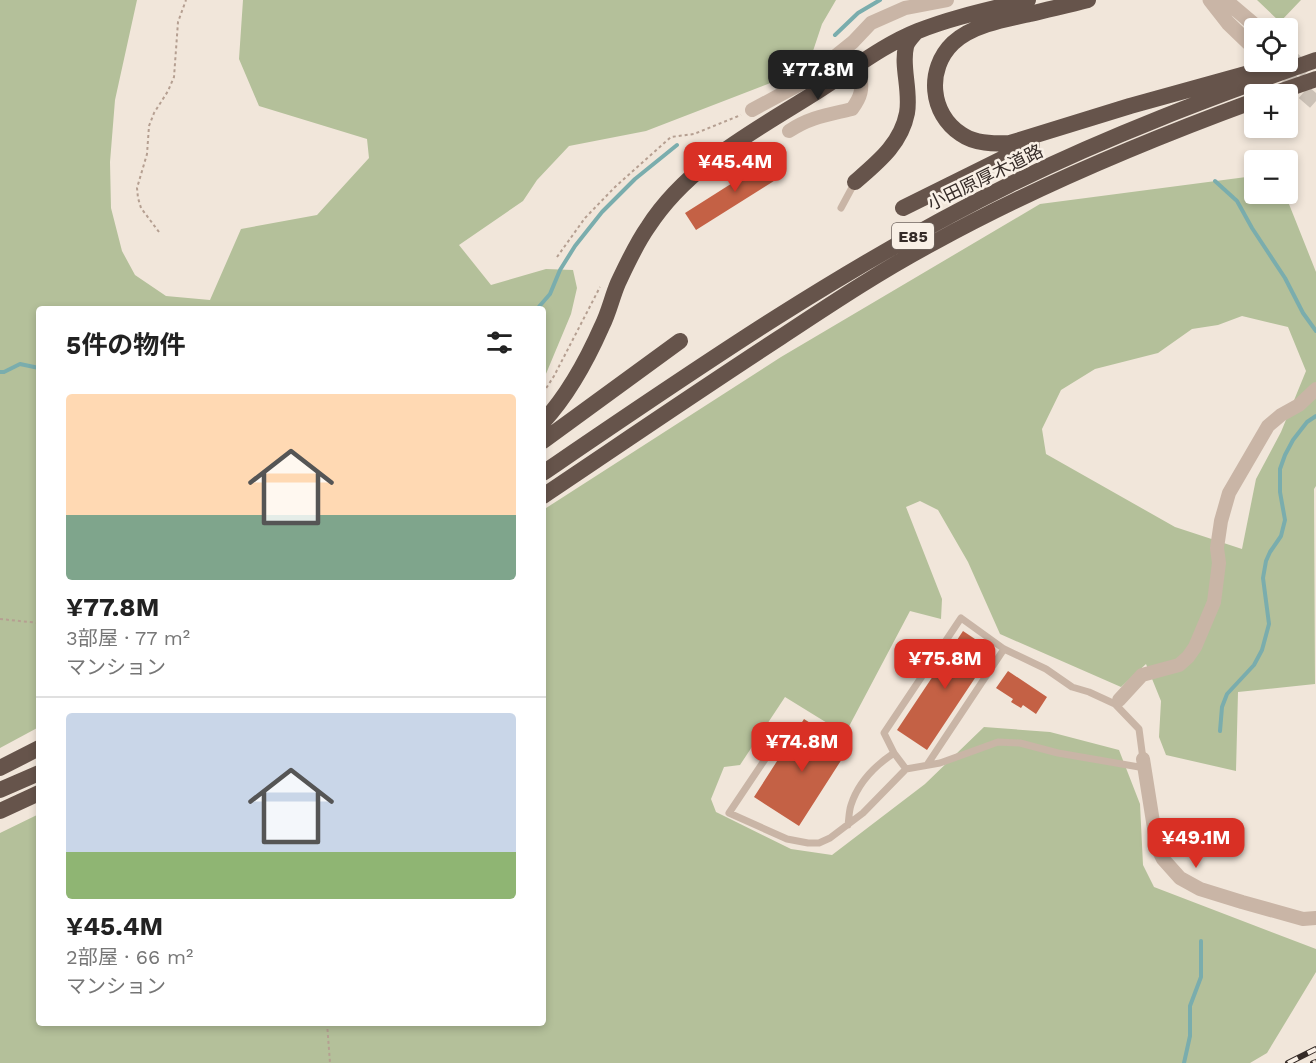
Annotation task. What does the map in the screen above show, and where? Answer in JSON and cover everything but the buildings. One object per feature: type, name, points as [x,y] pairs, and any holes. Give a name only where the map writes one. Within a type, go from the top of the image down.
[{"type":"highway","points":[[546,419],[571,385],[587,357],[635,248],[649,225],[664,205],[702,167],[737,142],[892,44],[917,32],[962,17],[1028,0]]},
{"type":"highway","points":[[1088,0],[993,22],[954,42],[941,57],[935,76],[934,89],[942,116],[949,125],[962,136],[977,141],[995,144],[1010,143],[1130,106],[1316,54]]},
{"type":"highway","points":[[855,182],[882,158],[900,134],[907,113],[909,97],[906,46],[917,32]]},
{"type":"highway","name":"小田原厚木道路","points":[[546,471],[765,324],[926,228],[1010,184],[1099,144],[1191,106],[1316,60]]},
{"type":"highway","points":[[1298,87],[1316,81]]},
{"type":"highway","name":"小田原厚木道路","points":[[546,494],[737,365],[856,288],[934,242],[1017,200],[1104,161],[1244,105]]},
{"type":"highway","points":[[903,208],[1014,153],[1130,106]]},
{"type":"highway","points":[[546,439],[680,341]]},
{"type":"highway","points":[[0,768],[36,750]]},
{"type":"highway","points":[[0,790],[36,773]]},
{"type":"highway","points":[[0,811],[36,794]]},
{"type":"street","points":[[752,110],[802,83],[853,42],[871,23],[905,8],[947,0]]},
{"type":"street","points":[[1210,0],[1244,38]]},
{"type":"street","points":[[1225,0],[1246,18]]},
{"type":"street","points":[[853,42],[856,56]]},
{"type":"street","points":[[789,131],[816,117],[852,109],[859,100],[862,88],[860,74]]},
{"type":"street","points":[[1117,702],[1142,675],[1179,664],[1195,647],[1214,602],[1219,563],[1217,548],[1221,521],[1229,493],[1268,426],[1281,415],[1299,405],[1316,389]]},
{"type":"street","points":[[1144,764],[1157,847],[1163,859],[1180,878],[1200,889],[1242,902],[1303,919],[1316,918]]},
{"type":"lane","points":[[842,208],[855,182]]},
{"type":"lane","points":[[784,731],[729,813],[787,838],[808,843],[819,843],[848,825],[906,769],[940,763],[998,742],[1020,743],[1058,753],[1144,764],[1140,729],[1117,702],[1072,687],[1046,669],[1004,649],[961,618],[884,733],[894,753],[906,769]]},
{"type":"lane","points":[[927,765],[1004,649]]},
{"type":"lane","points":[[848,825],[850,806],[860,787],[879,764],[894,753]]},
{"type":"path","points":[[159,232],[141,208],[137,188],[147,154],[149,126],[153,113],[168,91],[174,77],[178,22],[186,0]]},
{"type":"path","points":[[557,256],[585,218],[615,187],[671,137],[694,134],[752,110]]},
{"type":"path","points":[[0,619],[36,623]]},
{"type":"path","points":[[327,1026],[330,1063]]},
{"type":"green space","points":[[0,0],[137,0],[115,100],[110,162],[111,208],[122,251],[135,275],[166,296],[210,300],[241,229],[317,215],[369,158],[367,139],[259,106],[239,59],[243,0],[836,0],[822,24],[807,69],[646,131],[569,146],[537,180],[523,201],[459,245],[491,285],[546,269],[573,270],[577,288],[571,314],[546,374],[546,306],[36,306],[36,729],[0,748]]},
{"type":"green space","points":[[1257,0],[1301,0],[1284,18],[1276,18]]},
{"type":"green space","points":[[1244,177],[1244,204],[1289,204],[1316,272],[1315,684],[1238,692],[1236,771],[1166,755],[1159,737],[1161,701],[1146,664],[1121,687],[1000,634],[968,562],[938,510],[920,501],[906,507],[942,599],[941,619],[910,611],[845,734],[785,697],[740,765],[724,767],[711,799],[716,812],[791,849],[832,855],[925,784],[984,727],[1050,732],[1119,750],[1140,804],[1143,865],[1154,887],[1316,949],[1316,972],[1267,1053],[1250,1063],[0,1063],[0,833],[36,815],[36,1026],[546,1026],[546,508],[781,357],[1040,204]],"holes":[[[1242,316],[1288,327],[1306,371],[1281,432],[1256,479],[1242,549],[1175,527],[1046,454],[1042,429],[1061,390],[1095,369],[1158,353],[1192,329],[1218,325]]]},
{"type":"waterway","points":[[835,35],[858,13],[880,0]]},
{"type":"waterway","points":[[540,306],[550,294],[560,270],[575,246],[602,212],[635,179],[677,145]]},
{"type":"waterway","points":[[1215,181],[1237,201],[1316,331]]},
{"type":"waterway","points":[[0,372],[20,364],[36,367]]},
{"type":"waterway","points":[[1220,731],[1222,707],[1227,694],[1254,665],[1262,650],[1269,624],[1263,578],[1266,561],[1281,536],[1285,520],[1280,492],[1280,469],[1293,440],[1307,422],[1316,416]]},
{"type":"waterway","points":[[1184,1063],[1190,1036],[1190,1006],[1201,977],[1201,941]]},
{"type":"tunnel","points":[[1298,64],[1307,72]]},
{"type":"tunnel","points":[[1280,72],[1316,103]]},
{"type":"railway","points":[[1288,1063],[1316,1049]]}]
